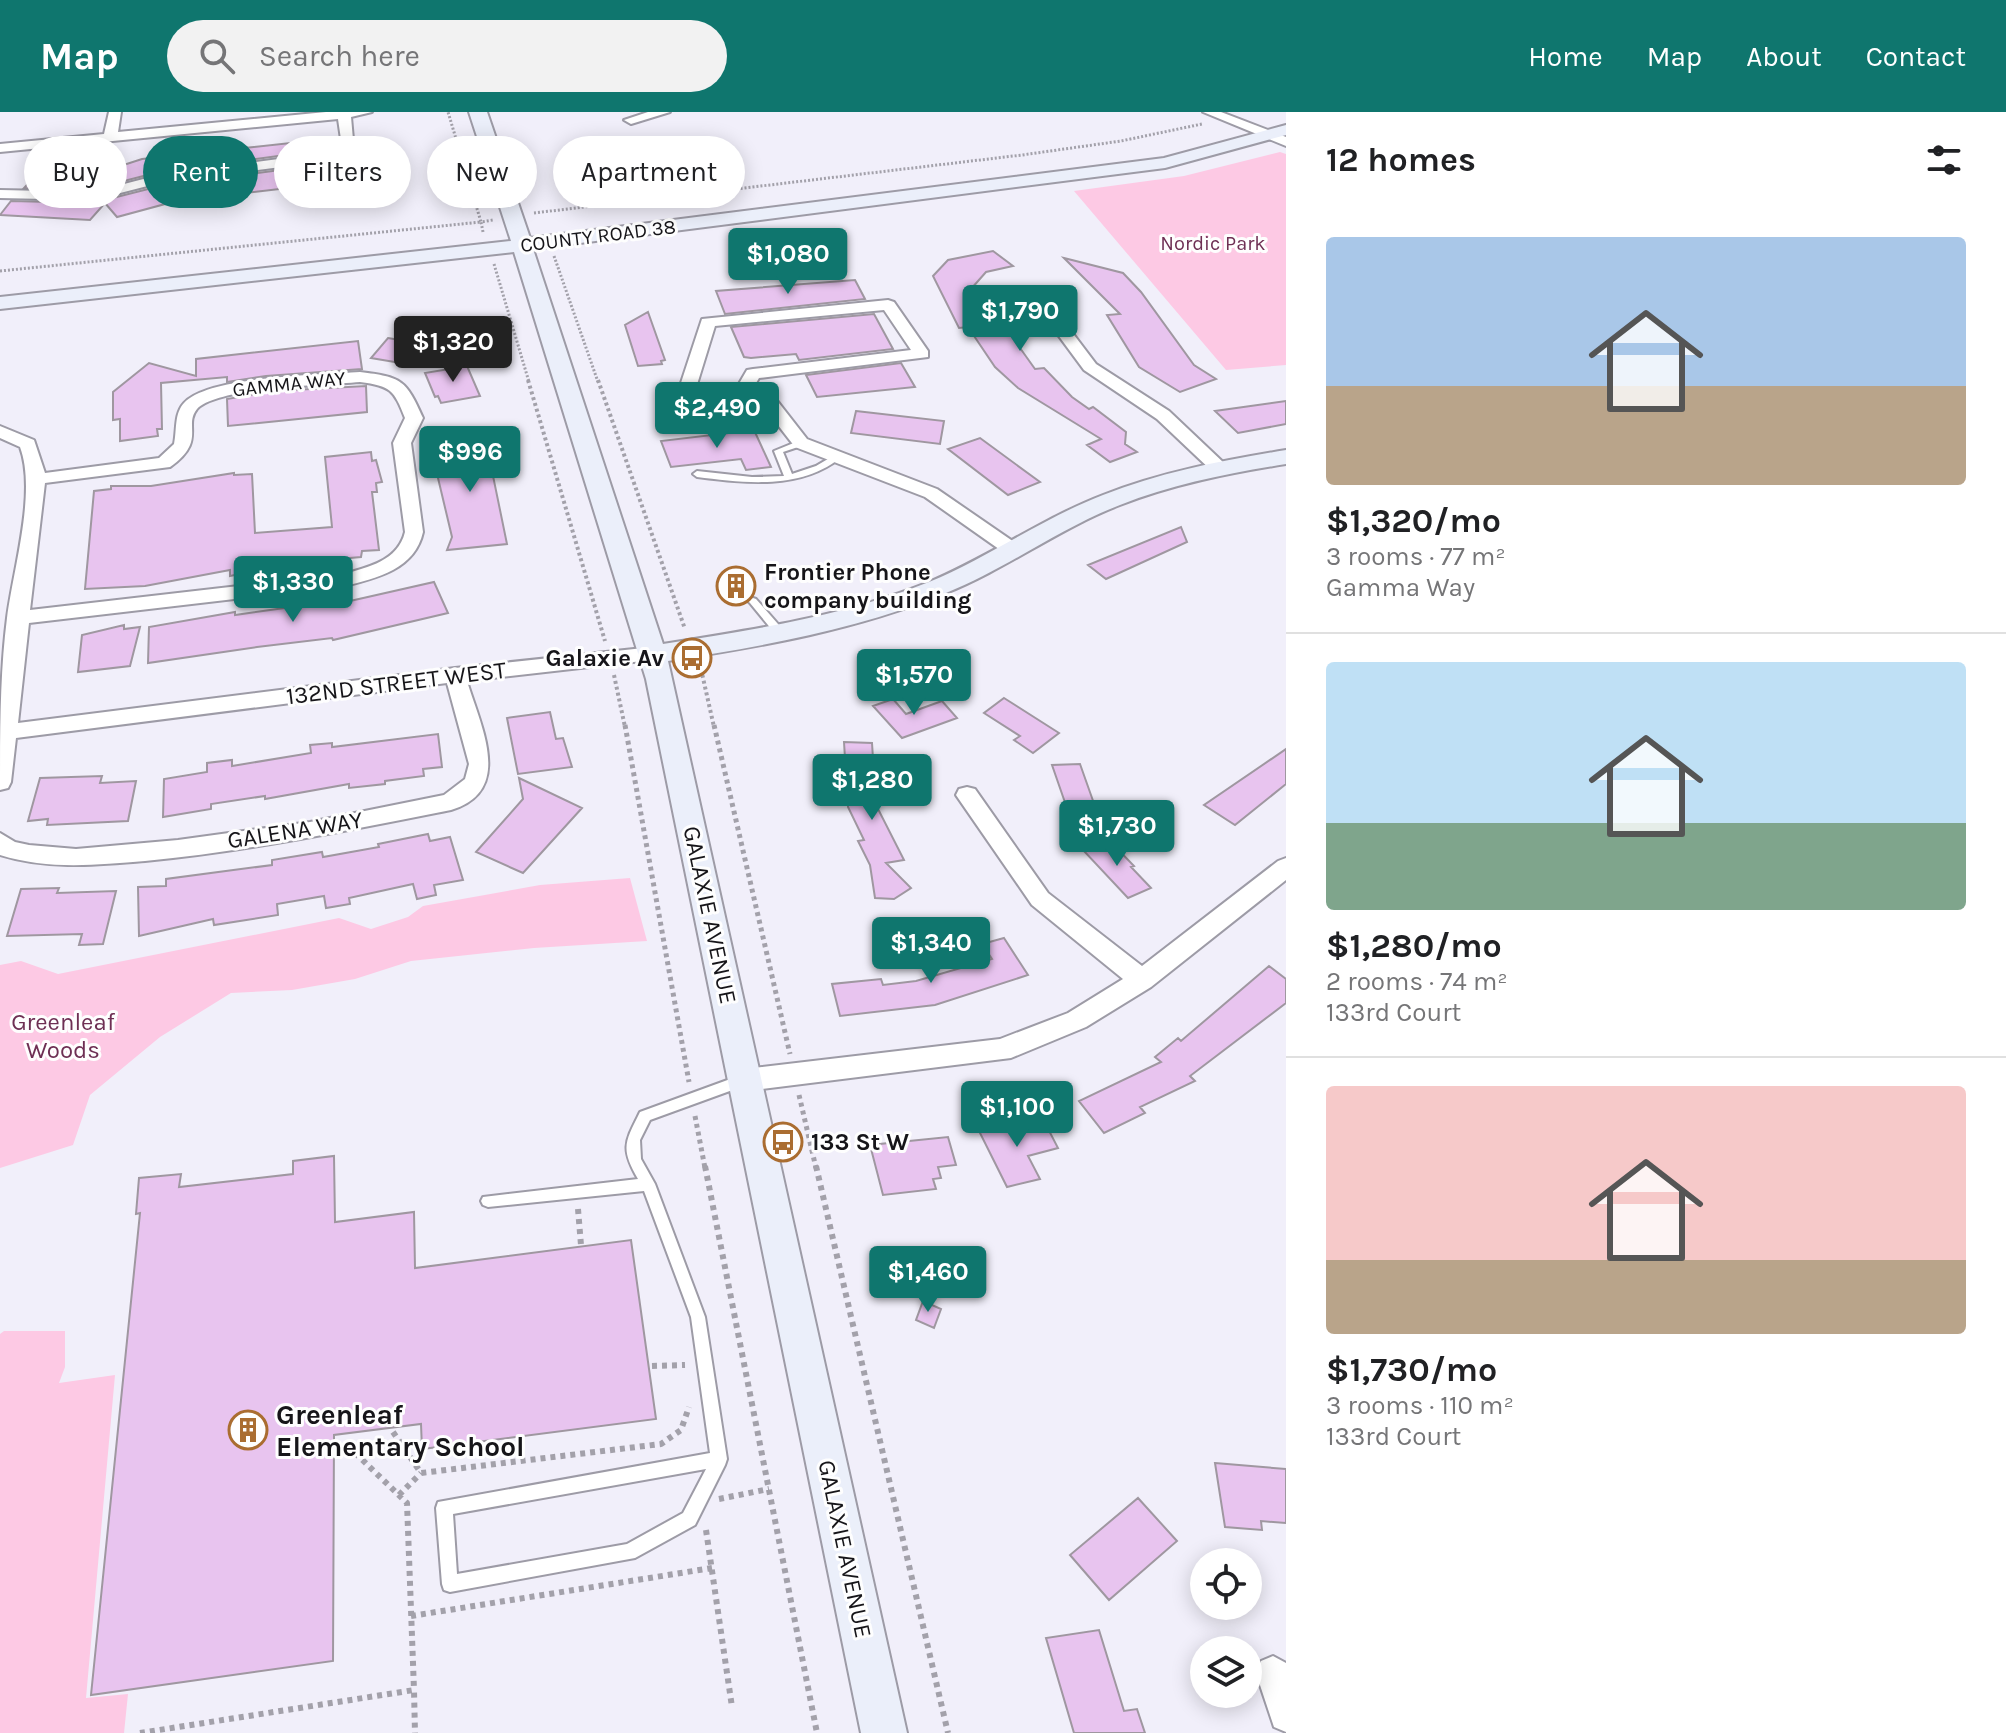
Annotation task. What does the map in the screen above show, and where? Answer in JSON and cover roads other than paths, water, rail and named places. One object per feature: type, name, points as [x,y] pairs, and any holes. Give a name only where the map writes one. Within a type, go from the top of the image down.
[{"type":"main road","name":"GALAXIE AVENUE","points":[[478,112],[653,654],[884,1733]]},
{"type":"main road","points":[[519,236],[1182,142],[1286,112]]},
{"type":"main road","name":"COUNTY ROAD 38","points":[[0,303],[191,285],[519,236],[1165,163],[1280,136]]},
{"type":"main road","name":"COUNTY ROAD 38","points":[[421,237],[519,236]]},
{"type":"main road","points":[[190,263],[268,255]]},
{"type":"main road","name":"132ND STREET WEST","points":[[653,654],[781,634],[857,616],[939,587],[1111,500],[1219,468],[1286,457]]},
{"type":"street","points":[[111,136],[115,112]]},
{"type":"street","points":[[127,137],[366,112]]},
{"type":"street","points":[[631,120],[664,112]]},
{"type":"street","points":[[344,114],[347,136]]},
{"type":"street","points":[[1216,115],[1280,136]]},
{"type":"street","points":[[0,148],[24,146]]},
{"type":"street","points":[[0,194],[93,196],[111,194],[159,179],[274,164]]},
{"type":"street","points":[[1038,297],[1090,367],[1163,415],[1219,468]]},
{"type":"street","points":[[739,398],[753,374],[922,354],[888,305],[708,322],[685,395],[769,402],[801,443],[931,493],[1013,550]]},
{"type":"street","name":"GAMMA WAY","points":[[17,618],[345,580],[383,569],[397,560],[412,541],[414,532],[402,443],[414,418],[402,390],[375,377],[226,389],[210,393],[188,405],[184,444],[181,451],[164,463],[36,479]]},
{"type":"street","points":[[0,431],[28,444],[35,463],[36,479],[3,733],[0,782]]},
{"type":"street","name":"132ND STREET WEST","points":[[3,733],[455,675],[653,654]]},
{"type":"street","name":"GALENA WAY","points":[[0,841],[8,849],[29,854],[76,858],[178,849],[310,830],[451,802],[475,783],[480,764],[455,675]]},
{"type":"street","points":[[967,795],[1040,899],[1142,980]]},
{"type":"street","points":[[745,1080],[1002,1050],[1077,1020],[1142,980],[1286,867]]},
{"type":"street","points":[[1273,1673],[1286,1715]]},
{"type":"lane","points":[[789,477],[778,451],[801,443]]},
{"type":"lane","points":[[697,474],[752,481],[789,477],[812,474],[836,458]]},
{"type":"lane","points":[[753,601],[781,634]]},
{"type":"lane","points":[[719,1459],[444,1508],[450,1584],[629,1552],[689,1519],[719,1459],[698,1317],[648,1184],[634,1160],[633,1140],[645,1116],[745,1080]]},
{"type":"lane","points":[[488,1201],[648,1184]]},
{"type":"place","name":"Frontier Phone company building","points":[[736,586]]},
{"type":"place","name":"Galaxie Av","points":[[692,658]]},
{"type":"place","name":"133 St W","points":[[783,1142]]},
{"type":"place","name":"Greenleaf Elementary School","points":[[248,1430]]},
{"type":"park label","name":"Nordic Park","points":[[1213,243]]},
{"type":"park label","name":"Greenleaf Woods","points":[[63,1036]]}]
